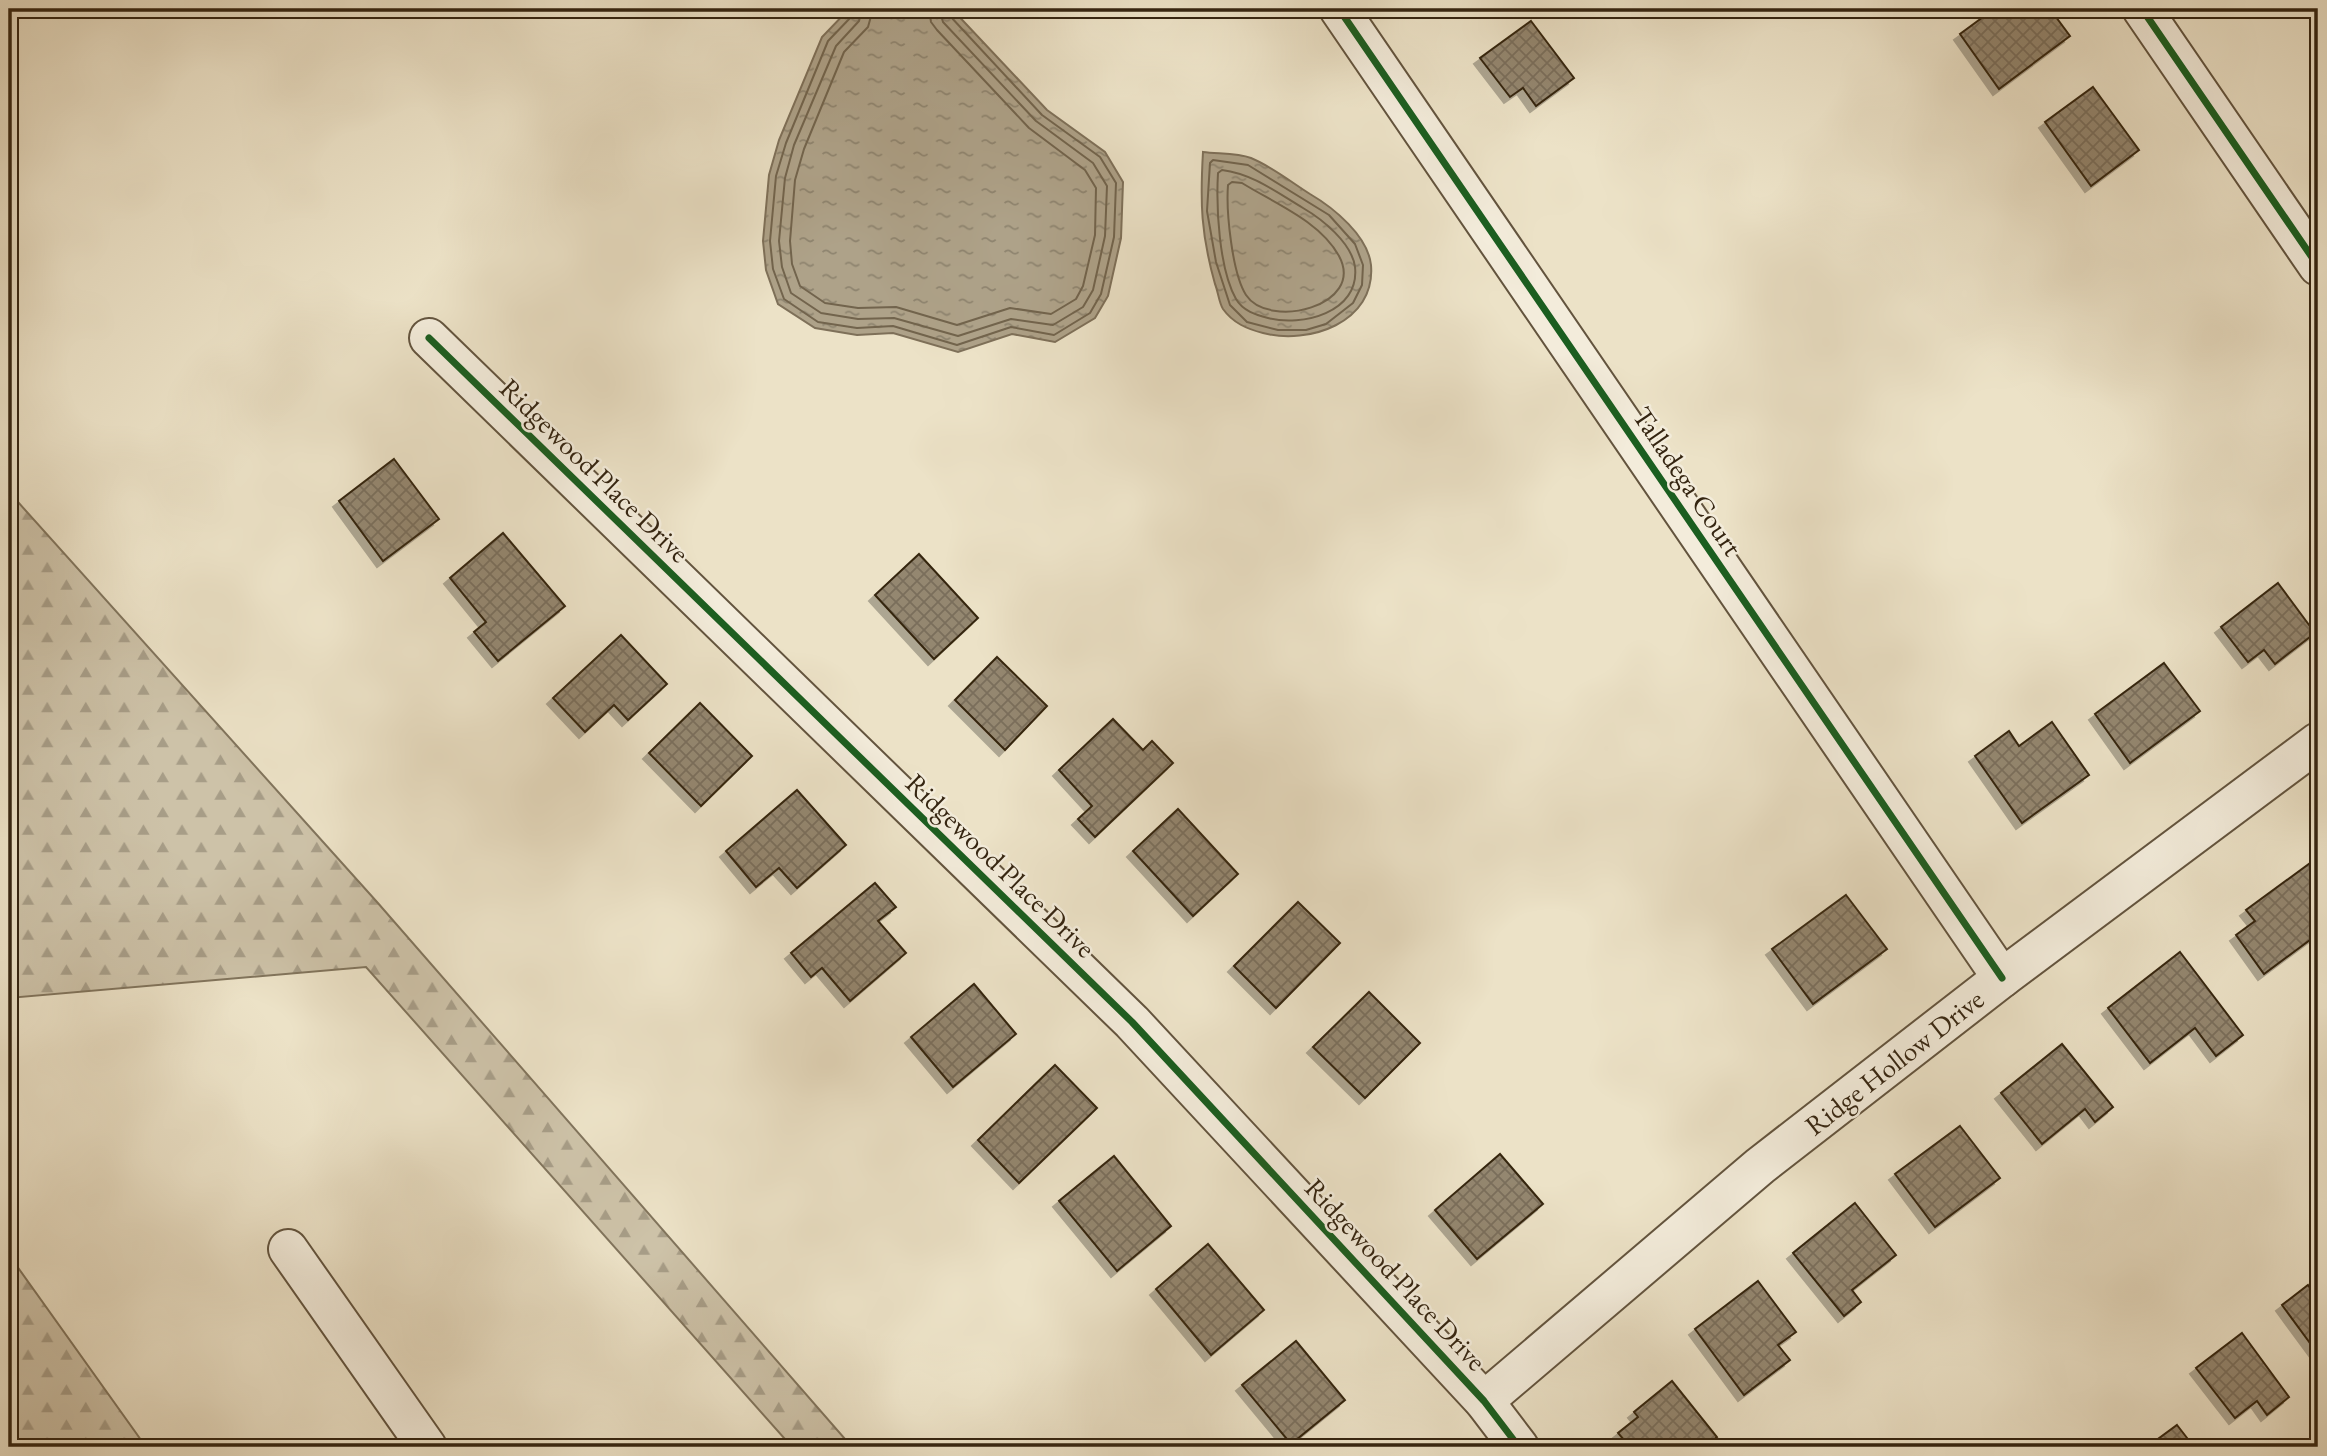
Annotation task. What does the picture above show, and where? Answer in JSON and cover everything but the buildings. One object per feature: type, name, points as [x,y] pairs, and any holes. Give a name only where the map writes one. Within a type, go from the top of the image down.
[{"type":"street","name":"Talladega Court","points":[[1339,9],[2002,978]]},
{"type":"street","points":[[2142,9],[2318,266]]},
{"type":"street","name":"Ridgewood Place Drive","points":[[429,338],[1132,1022],[1484,1401],[1519,1447]]},
{"type":"street","name":"Ridge Hollow Drive","points":[[1484,1401],[1760,1166],[2002,978],[2318,742]]},
{"type":"street","points":[[288,1250],[427,1447]]},
{"type":"green space","points":[[9,492],[377,902],[852,1447],[792,1447],[366,967],[9,998]]},
{"type":"green space","points":[[9,1255],[146,1447],[9,1447]]},
{"type":"water","points":[[849,9],[952,9],[1047,110],[1105,152],[1123,182],[1121,238],[1108,296],[1095,318],[1055,342],[1012,334],[958,352],[893,333],[857,335],[815,328],[778,304],[766,270],[763,241],[769,175],[779,140],[822,37]]},
{"type":"water","points":[[1203,152],[1240,155],[1258,161],[1319,200],[1357,233],[1369,254],[1370,285],[1363,302],[1351,315],[1318,332],[1281,336],[1246,327],[1227,314],[1223,309],[1210,266],[1204,234]]},
{"type":"cycle path","points":[[1339,9],[2002,978]]},
{"type":"cycle path","points":[[2142,9],[2318,266]]},
{"type":"cycle path","points":[[429,338],[1132,1022],[1484,1401],[1519,1447]]}]
